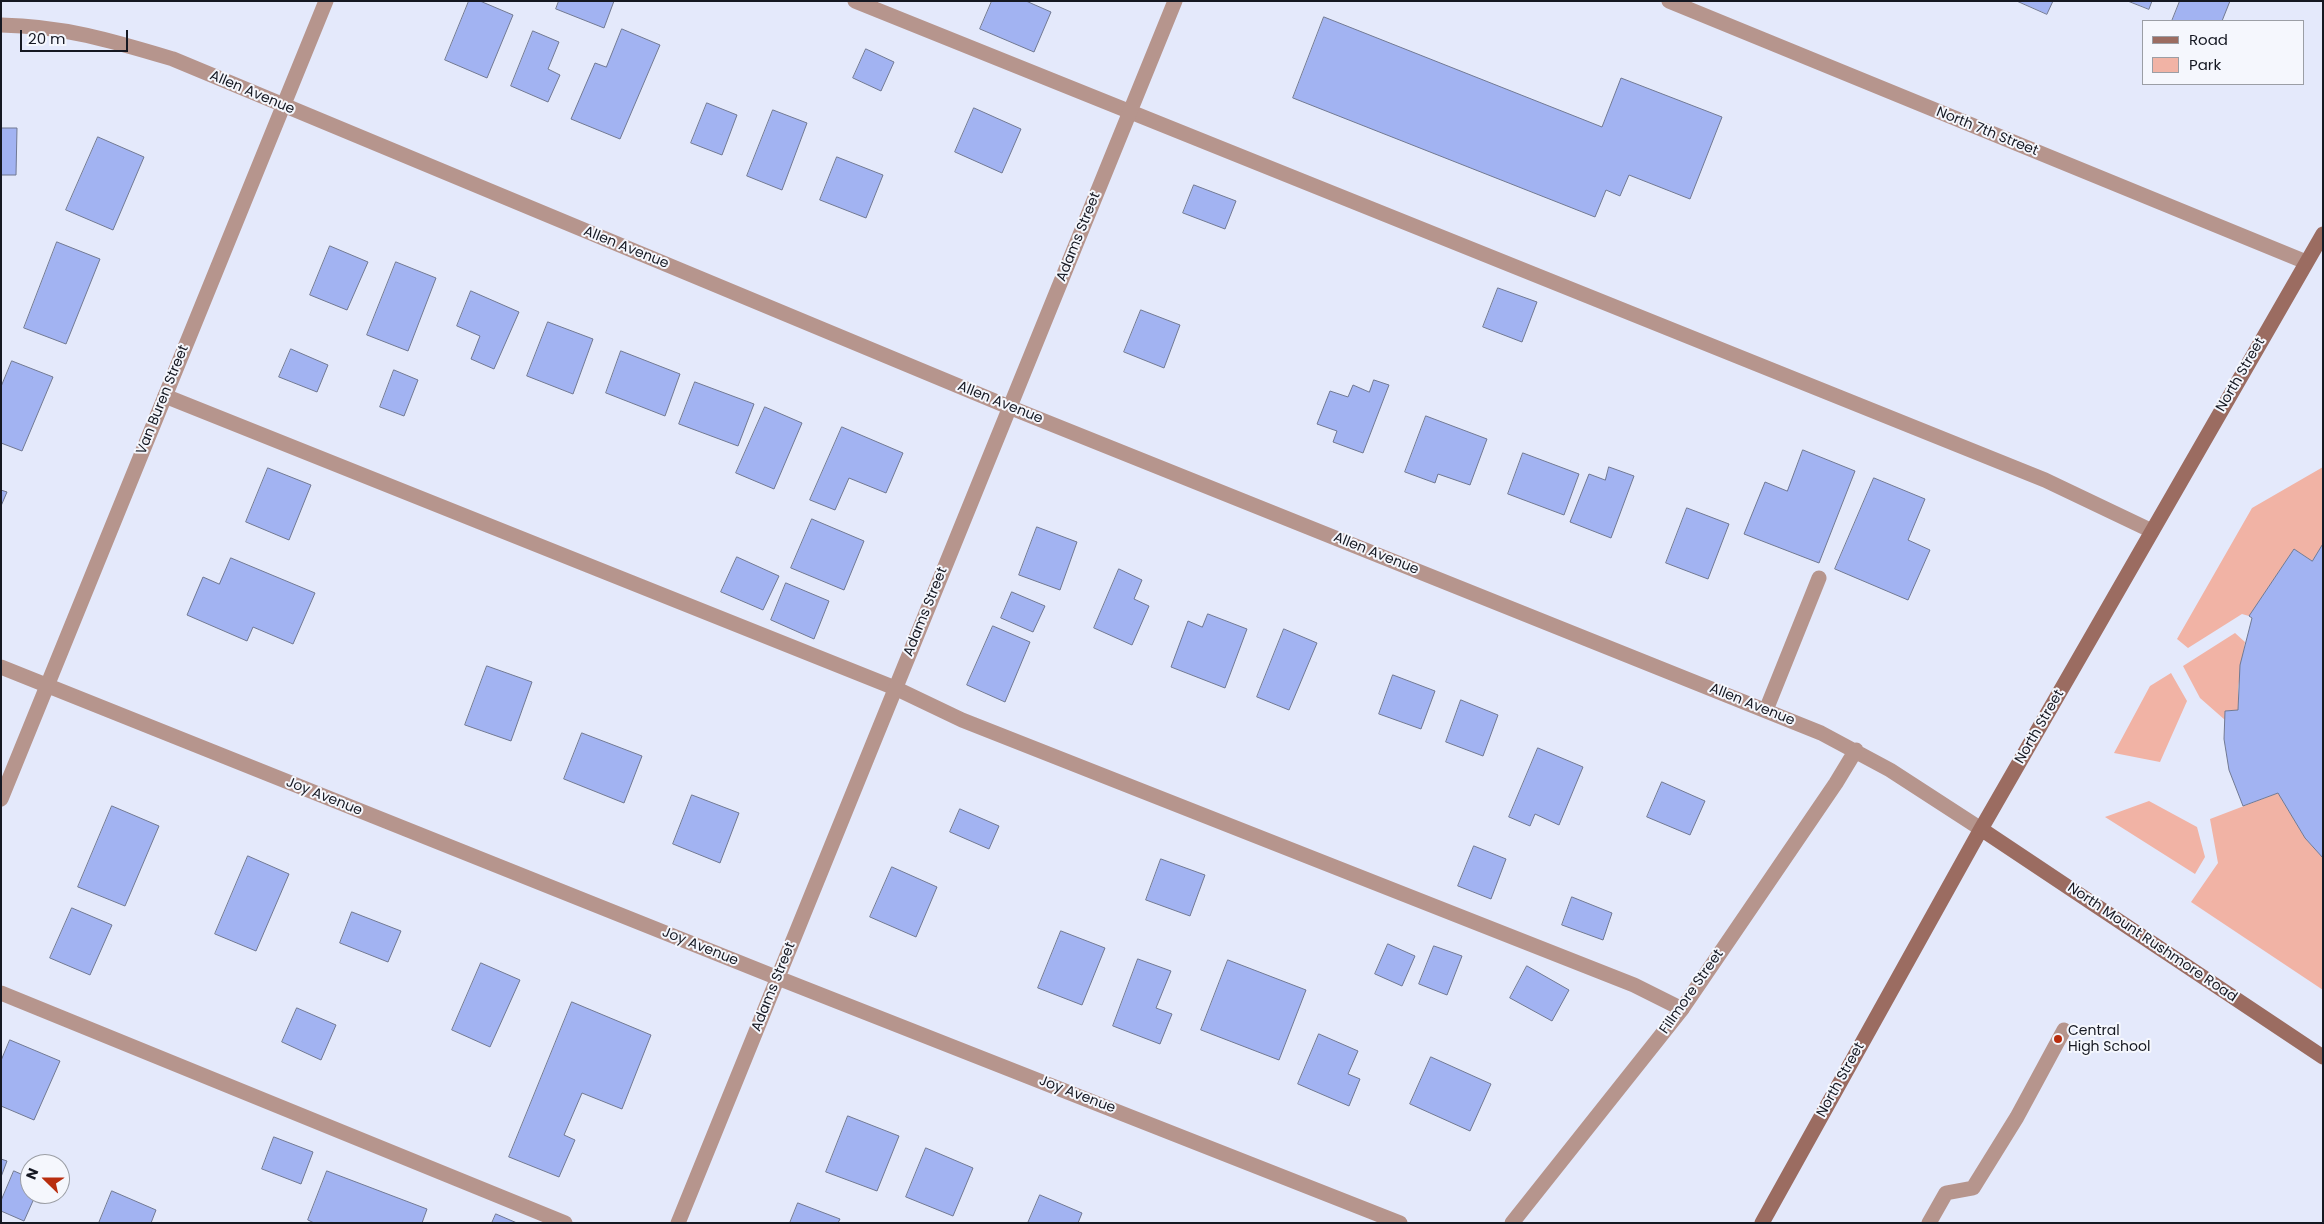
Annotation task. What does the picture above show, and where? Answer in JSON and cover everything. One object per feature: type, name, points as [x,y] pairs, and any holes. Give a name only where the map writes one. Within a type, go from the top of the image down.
[{"type":"main road","name":"North Street","points":[[1762,1223],[1982,829],[2323,234]]},
{"type":"main road","name":"North Mount Rushmore Road","points":[[1982,829],[2323,1057]]},
{"type":"street","name":"Van Buren Street","points":[[1,799],[326,1]]},
{"type":"street","points":[[855,1],[2045,480],[2152,531]]},
{"type":"street","name":"Adams Street","points":[[678,1223],[1175,1]]},
{"type":"street","name":"North 7th Street","points":[[1669,1],[2306,262]]},
{"type":"street","name":"Allen Avenue","points":[[1,25],[33,26],[101,37],[172,60],[1009,407],[1766,710],[1856,750],[1982,829]]},
{"type":"street","points":[[165,396],[895,688],[962,720],[1625,982],[1682,1008]]},
{"type":"street","points":[[1766,710],[1819,578]]},
{"type":"street","name":"Joy Avenue","points":[[1,667],[778,978],[1400,1223]]},
{"type":"street","name":"Fillmore Street","points":[[1512,1223],[1682,1008],[1836,783],[1856,750]]},
{"type":"street","points":[[1,993],[566,1223]]},
{"type":"street","points":[[1929,1223],[1946,1193],[1973,1188],[2017,1117],[2064,1030]]},
{"type":"green space","points":[[2323,467],[2323,544],[2312,561],[2294,549],[2249,616],[2242,614],[2188,648],[2177,639],[2252,508]]},
{"type":"green space","points":[[2235,633],[2245,642],[2238,688],[2238,710],[2225,711],[2225,720],[2200,698],[2183,666]]},
{"type":"green space","points":[[2171,673],[2187,701],[2160,762],[2114,753],[2150,686]]},
{"type":"green space","points":[[2278,793],[2305,838],[2323,858],[2323,990],[2191,902],[2218,863],[2210,819]]},
{"type":"green space","points":[[2149,801],[2197,827],[2205,857],[2195,874],[2105,817]]},
{"type":"building","points":[[469,1],[480,1],[513,15],[487,78],[445,60]]},
{"type":"building","points":[[559,1],[614,1],[604,28],[556,9]]},
{"type":"building","points":[[992,1],[1026,1],[1051,12],[1034,52],[980,29]]},
{"type":"building","points":[[2017,1],[2053,1],[2047,14]]},
{"type":"building","points":[[2128,1],[2152,1],[2149,9]]},
{"type":"building","points":[[2180,1],[2230,1],[2222,20],[2172,20]]},
{"type":"building","points":[[1324,17],[1602,127],[1621,78],[1722,117],[1690,199],[1629,175],[1620,196],[1606,190],[1595,217],[1293,98]]},
{"type":"building","points":[[622,29],[660,45],[620,139],[571,119],[595,63],[606,67]]},
{"type":"building","points":[[533,31],[559,42],[548,69],[560,75],[548,102],[511,86]]},
{"type":"building","points":[[866,49],[894,62],[881,91],[853,78]]},
{"type":"building","points":[[707,103],[737,115],[722,155],[691,143]]},
{"type":"building","points":[[974,108],[1021,129],[1002,173],[955,152]]},
{"type":"building","points":[[773,110],[807,123],[782,190],[747,176]]},
{"type":"building","points":[[1,128],[17,128],[16,175],[1,175]]},
{"type":"building","points":[[98,137],[144,157],[113,230],[66,210]]},
{"type":"building","points":[[837,157],[883,175],[866,218],[820,200]]},
{"type":"building","points":[[1194,185],[1236,201],[1225,229],[1183,213]]},
{"type":"building","points":[[57,242],[100,259],[66,344],[24,328]]},
{"type":"building","points":[[330,246],[368,262],[347,310],[310,295]]},
{"type":"building","points":[[396,262],[436,278],[408,351],[367,335]]},
{"type":"building","points":[[1498,288],[1537,302],[1522,342],[1483,327]]},
{"type":"building","points":[[471,291],[519,312],[494,369],[471,359],[480,336],[457,326]]},
{"type":"building","points":[[1141,310],[1180,325],[1164,368],[1124,352]]},
{"type":"building","points":[[548,322],[593,339],[573,394],[527,376]]},
{"type":"building","points":[[291,349],[328,365],[317,392],[279,377]]},
{"type":"building","points":[[621,351],[680,374],[665,416],[606,393]]},
{"type":"building","points":[[12,361],[53,377],[22,451],[1,443],[1,387]]},
{"type":"building","points":[[394,370],[418,380],[404,416],[380,407]]},
{"type":"building","points":[[1374,380],[1389,385],[1363,453],[1333,442],[1337,431],[1317,424],[1330,391],[1348,397],[1353,385],[1369,392]]},
{"type":"building","points":[[695,382],[754,404],[738,446],[679,424]]},
{"type":"building","points":[[765,407],[802,423],[774,489],[736,473]]},
{"type":"building","points":[[1426,416],[1487,439],[1470,485],[1438,474],[1435,483],[1405,472]]},
{"type":"building","points":[[842,427],[903,453],[886,493],[849,478],[835,510],[810,500]]},
{"type":"building","points":[[1803,450],[1855,471],[1819,563],[1744,534],[1765,482],[1787,491]]},
{"type":"building","points":[[1523,453],[1579,474],[1564,515],[1508,494]]},
{"type":"building","points":[[1609,467],[1634,476],[1611,538],[1570,522],[1589,474],[1605,480]]},
{"type":"building","points":[[268,468],[311,485],[289,540],[246,522]]},
{"type":"building","points":[[1874,478],[1925,499],[1908,540],[1930,550],[1908,600],[1835,569]]},
{"type":"building","points":[[1,490],[7,492],[1,506]]},
{"type":"building","points":[[1687,508],[1729,524],[1708,579],[1666,563]]},
{"type":"building","points":[[812,519],[864,541],[844,590],[791,568]]},
{"type":"building","points":[[1037,527],[1077,542],[1060,590],[1019,575]]},
{"type":"building","points":[[2323,544],[2323,858],[2305,838],[2278,793],[2243,806],[2229,770],[2224,739],[2225,711],[2238,710],[2240,665],[2252,618],[2249,616],[2294,549],[2312,561]]},
{"type":"building","points":[[737,557],[779,576],[763,610],[721,592]]},
{"type":"building","points":[[231,558],[315,593],[293,644],[253,627],[247,641],[187,615],[203,577],[219,584]]},
{"type":"building","points":[[1119,569],[1142,580],[1134,599],[1149,606],[1132,645],[1094,628]]},
{"type":"building","points":[[786,583],[829,601],[814,639],[771,620]]},
{"type":"building","points":[[1012,592],[1045,606],[1033,632],[1001,618]]},
{"type":"building","points":[[1208,614],[1247,629],[1225,688],[1171,667],[1188,621],[1202,627]]},
{"type":"building","points":[[993,626],[1030,642],[1005,702],[967,685]]},
{"type":"building","points":[[1284,629],[1317,643],[1289,710],[1257,697]]},
{"type":"building","points":[[487,666],[532,682],[511,741],[465,725]]},
{"type":"building","points":[[1393,675],[1435,691],[1421,729],[1379,714]]},
{"type":"building","points":[[1461,700],[1498,715],[1483,756],[1446,742]]},
{"type":"building","points":[[582,733],[642,756],[624,803],[564,779]]},
{"type":"building","points":[[1538,748],[1583,767],[1559,825],[1535,814],[1530,826],[1509,817]]},
{"type":"building","points":[[1662,782],[1705,801],[1690,835],[1647,817]]},
{"type":"building","points":[[692,795],[739,813],[720,863],[673,844]]},
{"type":"building","points":[[112,806],[159,826],[125,906],[78,887]]},
{"type":"building","points":[[960,809],[999,826],[989,849],[950,832]]},
{"type":"building","points":[[1474,846],[1506,859],[1491,899],[1458,886]]},
{"type":"building","points":[[248,856],[289,874],[256,951],[215,934]]},
{"type":"building","points":[[1161,859],[1205,875],[1190,916],[1146,900]]},
{"type":"building","points":[[892,867],[937,887],[916,937],[870,917]]},
{"type":"building","points":[[1572,897],[1612,913],[1603,940],[1562,925]]},
{"type":"building","points":[[72,908],[112,925],[90,975],[50,958]]},
{"type":"building","points":[[352,912],[401,931],[388,962],[340,943]]},
{"type":"building","points":[[1061,931],[1105,948],[1082,1005],[1038,988]]},
{"type":"building","points":[[1388,944],[1415,956],[1402,986],[1375,974]]},
{"type":"building","points":[[1434,946],[1462,956],[1447,995],[1419,984]]},
{"type":"building","points":[[1138,959],[1171,971],[1156,1008],[1172,1014],[1160,1044],[1113,1026]]},
{"type":"building","points":[[1228,960],[1306,990],[1279,1060],[1201,1030]]},
{"type":"building","points":[[481,963],[520,980],[490,1047],[452,1030]]},
{"type":"building","points":[[1527,966],[1569,990],[1552,1021],[1510,998]]},
{"type":"building","points":[[572,1002],[651,1035],[622,1109],[582,1093],[564,1135],[575,1140],[559,1177],[509,1157]]},
{"type":"building","points":[[297,1008],[336,1025],[321,1060],[282,1042]]},
{"type":"building","points":[[1319,1034],[1358,1051],[1348,1074],[1360,1079],[1349,1106],[1298,1084]]},
{"type":"building","points":[[10,1040],[60,1061],[34,1120],[1,1106],[1,1061]]},
{"type":"building","points":[[1431,1057],[1491,1084],[1470,1131],[1410,1104]]},
{"type":"building","points":[[848,1116],[899,1136],[877,1191],[826,1172]]},
{"type":"building","points":[[274,1137],[313,1152],[301,1184],[262,1169]]},
{"type":"building","points":[[926,1148],[973,1168],[953,1216],[906,1197]]},
{"type":"building","points":[[1,1159],[7,1161],[1,1177]]},
{"type":"building","points":[[14,1171],[20,1174],[20,1204],[32,1204],[24,1221],[1,1211],[1,1201]]},
{"type":"building","points":[[327,1171],[427,1209],[422,1223],[314,1223],[308,1220]]},
{"type":"building","points":[[112,1191],[156,1210],[151,1223],[99,1223]]},
{"type":"building","points":[[1040,1195],[1082,1213],[1078,1223],[1028,1223]]},
{"type":"building","points":[[798,1203],[840,1219],[838,1223],[790,1223]]},
{"type":"building","points":[[496,1214],[517,1223],[492,1223]]},
{"type":"place","name":"Central High School","points":[[2058,1039]]}]
